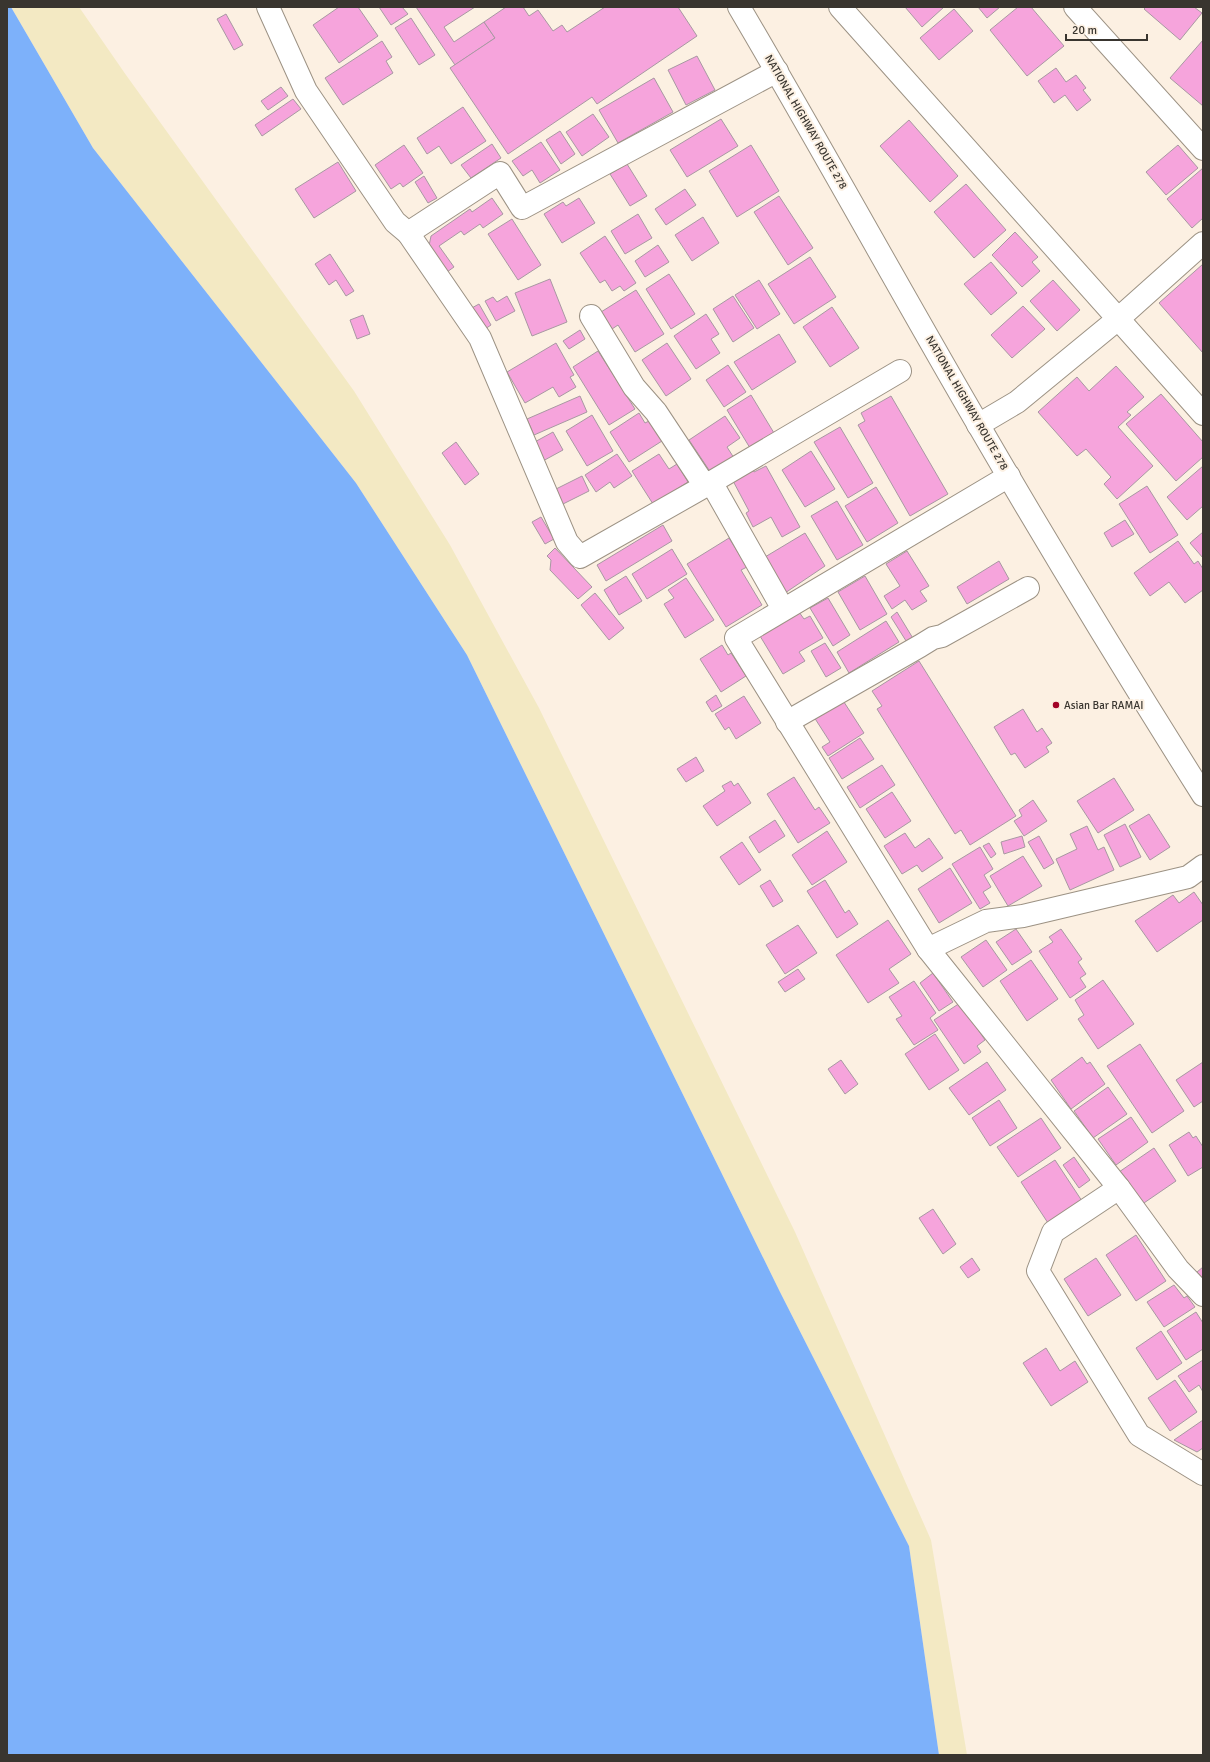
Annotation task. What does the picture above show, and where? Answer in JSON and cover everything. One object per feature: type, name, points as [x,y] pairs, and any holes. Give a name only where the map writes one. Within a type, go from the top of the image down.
[{"type":"main road","points":[[268,7],[306,91],[395,222],[408,233],[480,338],[567,542],[580,557],[708,484],[900,371]]},
{"type":"main road","points":[[840,7],[1203,414]]},
{"type":"main road","points":[[1075,7],[1203,149]]},
{"type":"main road","name":"NATIONAL HIGHWAY ROUTE 278","points":[[741,8],[978,425],[1129,678],[1203,795]]},
{"type":"main road","points":[[408,233],[500,174],[522,208],[777,71]]},
{"type":"main road","points":[[978,425],[1016,402],[1118,319],[1203,243]]},
{"type":"main road","points":[[591,316],[634,387],[656,412],[708,484],[783,609]]},
{"type":"main road","points":[[1009,476],[736,638],[928,949],[1119,1188],[1178,1269],[1203,1295]]},
{"type":"main road","points":[[787,722],[927,642],[942,636],[1028,588]]},
{"type":"main road","points":[[928,949],[986,921],[1023,916],[1188,877],[1203,866]]},
{"type":"main road","points":[[1119,1188],[1054,1232],[1038,1271],[1139,1435],[1203,1474]]},
{"type":"sand","points":[[11,7],[79,7],[126,75],[354,391],[450,545],[539,708],[795,1232],[931,1540],[967,1755],[939,1755],[909,1546],[780,1292],[467,655],[356,483],[93,148]]},
{"type":"water","points":[[7,7],[11,7],[93,148],[356,483],[467,655],[780,1292],[909,1546],[939,1755],[7,1755]]},
{"type":"building","points":[[339,7],[358,7],[378,36],[339,63],[313,25]]},
{"type":"building","points":[[379,7],[402,7],[408,14],[391,25]]},
{"type":"building","points":[[416,7],[475,7],[444,27],[454,42],[484,22],[495,38],[455,65]]},
{"type":"building","points":[[506,7],[523,7],[529,16],[538,10],[553,31],[562,25],[567,32],[605,7],[678,7],[697,36],[597,104],[592,97],[508,154],[450,68],[495,38],[484,22]]},
{"type":"building","points":[[905,7],[944,7],[922,27]]},
{"type":"building","points":[[978,7],[1000,7],[987,18]]},
{"type":"building","points":[[1018,7],[1031,7],[1064,46],[1027,76],[990,30]]},
{"type":"building","points":[[1146,7],[1194,7],[1202,13],[1180,40],[1144,9]]},
{"type":"building","points":[[954,9],[973,31],[939,60],[920,38]]},
{"type":"building","points":[[226,14],[243,45],[234,50],[217,19]]},
{"type":"building","points":[[411,18],[435,55],[419,65],[395,28]]},
{"type":"building","points":[[1203,40],[1203,106],[1170,78]]},
{"type":"building","points":[[382,41],[392,57],[386,61],[393,73],[343,105],[325,78]]},
{"type":"building","points":[[697,56],[715,90],[686,105],[668,70]]},
{"type":"building","points":[[1056,68],[1066,82],[1076,75],[1086,88],[1083,90],[1091,100],[1077,111],[1065,95],[1054,103],[1038,81]]},
{"type":"building","points":[[654,78],[673,112],[618,143],[599,110]]},
{"type":"building","points":[[281,87],[288,96],[268,110],[261,101]]},
{"type":"building","points":[[293,99],[301,109],[262,136],[255,125]]},
{"type":"building","points":[[463,107],[486,141],[451,164],[439,146],[427,154],[417,138]]},
{"type":"building","points":[[593,114],[609,137],[582,156],[566,132]]},
{"type":"building","points":[[721,119],[738,146],[687,177],[670,150]]},
{"type":"building","points":[[909,120],[958,176],[930,202],[880,146]]},
{"type":"building","points":[[560,131],[575,154],[561,164],[546,140]]},
{"type":"building","points":[[541,142],[560,170],[540,183],[532,170],[523,176],[512,161]]},
{"type":"building","points":[[492,144],[501,158],[471,178],[461,165]]},
{"type":"building","points":[[404,145],[423,173],[403,187],[400,183],[391,189],[375,165]]},
{"type":"building","points":[[751,145],[779,191],[737,217],[709,171]]},
{"type":"building","points":[[1178,145],[1198,168],[1166,195],[1146,172]]},
{"type":"building","points":[[338,162],[356,191],[314,218],[295,189]]},
{"type":"building","points":[[627,164],[647,196],[630,206],[610,174]]},
{"type":"building","points":[[1203,168],[1203,218],[1192,228],[1167,199]]},
{"type":"building","points":[[424,176],[437,198],[428,203],[415,182]]},
{"type":"building","points":[[966,184],[1006,230],[974,258],[934,212]]},
{"type":"building","points":[[685,189],[696,205],[666,225],[655,209]]},
{"type":"building","points":[[779,196],[813,248],[788,265],[754,212]]},
{"type":"building","points":[[492,198],[503,214],[483,228],[480,224],[464,235],[461,231],[439,246],[454,267],[447,272],[429,246],[431,236],[470,209],[472,212]]},
{"type":"building","points":[[579,198],[595,223],[562,243],[544,214],[563,202],[566,206]]},
{"type":"building","points":[[638,214],[652,238],[625,254],[611,231]]},
{"type":"building","points":[[703,217],[719,243],[692,261],[675,235]]},
{"type":"building","points":[[512,219],[541,265],[518,280],[488,234]]},
{"type":"building","points":[[1015,232],[1038,257],[1032,262],[1040,271],[1022,287],[992,255]]},
{"type":"building","points":[[605,236],[636,283],[624,291],[620,286],[612,291],[605,280],[600,283],[580,253]]},
{"type":"building","points":[[658,245],[669,262],[645,277],[635,261]]},
{"type":"building","points":[[330,254],[354,291],[346,296],[336,280],[329,285],[315,264]]},
{"type":"building","points":[[810,257],[836,297],[794,324],[768,284]]},
{"type":"building","points":[[991,262],[1017,293],[991,315],[964,284]]},
{"type":"building","points":[[1203,264],[1203,353],[1159,303]]},
{"type":"building","points":[[669,274],[695,314],[671,329],[646,289]]},
{"type":"building","points":[[550,279],[567,322],[532,336],[515,293]]},
{"type":"building","points":[[759,280],[780,314],[757,329],[735,295]]},
{"type":"building","points":[[1053,280],[1080,310],[1057,331],[1030,301]]},
{"type":"building","points":[[636,290],[664,334],[635,352],[618,325],[612,329],[601,312]]},
{"type":"building","points":[[507,296],[515,311],[496,321],[485,301],[493,297],[497,302]]},
{"type":"building","points":[[733,296],[754,328],[733,342],[713,309]]},
{"type":"building","points":[[479,304],[491,325],[482,331],[470,309]]},
{"type":"building","points":[[1023,306],[1045,329],[1012,358],[991,335]]},
{"type":"building","points":[[832,307],[859,348],[830,367],[803,327]]},
{"type":"building","points":[[706,314],[719,334],[711,339],[720,353],[696,369],[674,336]]},
{"type":"building","points":[[363,315],[370,334],[357,339],[350,320]]},
{"type":"building","points":[[580,330],[585,339],[569,349],[563,341]]},
{"type":"building","points":[[779,334],[796,362],[752,390],[734,362]]},
{"type":"building","points":[[556,343],[574,375],[570,377],[576,387],[559,397],[553,387],[525,403],[507,372]]},
{"type":"building","points":[[667,343],[691,379],[666,396],[642,360]]},
{"type":"building","points":[[598,351],[635,409],[609,425],[573,367]]},
{"type":"building","points":[[728,365],[746,392],[724,407],[706,380]]},
{"type":"building","points":[[1116,366],[1144,397],[1127,412],[1131,415],[1118,427],[1153,466],[1117,499],[1104,484],[1111,477],[1086,449],[1077,456],[1038,412],[1077,377],[1089,391]]},
{"type":"building","points":[[1161,394],[1203,442],[1203,457],[1176,481],[1126,424]]},
{"type":"building","points":[[751,395],[774,433],[750,448],[727,410]]},
{"type":"building","points":[[580,396],[587,412],[534,435],[527,419]]},
{"type":"building","points":[[891,396],[948,494],[910,516],[858,425],[865,421],[861,413]]},
{"type":"building","points":[[639,413],[645,423],[649,421],[662,441],[629,462],[610,432]]},
{"type":"building","points":[[592,415],[613,451],[587,466],[566,431]]},
{"type":"building","points":[[725,416],[740,438],[727,447],[734,458],[711,473],[689,440]]},
{"type":"building","points":[[840,427],[873,483],[848,498],[814,442]]},
{"type":"building","points":[[553,432],[563,450],[541,462],[531,444]]},
{"type":"building","points":[[456,442],[479,474],[465,485],[442,453]]},
{"type":"building","points":[[811,451],[835,489],[805,507],[782,470]]},
{"type":"building","points":[[617,454],[632,476],[614,488],[610,482],[596,492],[585,475]]},
{"type":"building","points":[[659,454],[669,469],[677,464],[688,482],[653,504],[632,471]]},
{"type":"building","points":[[766,466],[800,527],[782,537],[771,517],[753,527],[746,513],[749,511],[732,479],[752,468],[754,472]]},
{"type":"building","points":[[1203,466],[1203,506],[1187,520],[1167,497]]},
{"type":"building","points":[[582,476],[589,491],[561,505],[554,490]]},
{"type":"building","points":[[1147,486],[1178,535],[1150,553],[1119,504]]},
{"type":"building","points":[[876,487],[898,523],[867,542],[845,506]]},
{"type":"building","points":[[837,501],[863,545],[837,560],[811,516]]},
{"type":"building","points":[[541,517],[554,539],[545,544],[532,522]]},
{"type":"building","points":[[1125,520],[1134,534],[1112,547],[1104,533]]},
{"type":"building","points":[[663,525],[672,541],[606,581],[597,565]]},
{"type":"building","points":[[1203,532],[1203,558],[1190,543]]},
{"type":"building","points":[[805,533],[825,566],[785,593],[765,557]]},
{"type":"building","points":[[729,538],[747,567],[741,570],[762,605],[726,627],[687,564]]},
{"type":"building","points":[[1178,541],[1194,564],[1198,561],[1203,569],[1203,590],[1185,603],[1169,582],[1150,596],[1134,573]]},
{"type":"building","points":[[555,548],[592,587],[578,599],[550,570],[551,560],[547,556]]},
{"type":"building","points":[[672,549],[687,574],[647,599],[632,574]]},
{"type":"building","points":[[907,551],[929,586],[920,591],[927,601],[912,610],[905,600],[892,609],[884,596],[900,586],[886,564]]},
{"type":"building","points":[[999,561],[1009,579],[967,604],[957,587]]},
{"type":"building","points":[[626,576],[642,601],[619,615],[604,590]]},
{"type":"building","points":[[865,576],[887,614],[860,630],[838,592]]},
{"type":"building","points":[[686,578],[714,620],[685,638],[664,604],[674,598],[668,590]]},
{"type":"building","points":[[595,593],[624,628],[609,640],[581,605]]},
{"type":"building","points":[[828,598],[850,635],[833,646],[810,608]]},
{"type":"building","points":[[799,612],[804,619],[810,616],[823,638],[799,652],[805,661],[783,674],[760,636]]},
{"type":"building","points":[[897,612],[914,640],[908,644],[891,617]]},
{"type":"building","points":[[886,621],[899,642],[849,673],[837,652]]},
{"type":"building","points":[[825,643],[841,668],[826,677],[811,651]]},
{"type":"building","points":[[722,645],[728,655],[731,653],[746,676],[721,692],[700,659]]},
{"type":"building","points":[[919,661],[1016,816],[970,845],[961,830],[955,834],[877,709],[882,706],[872,691]]},
{"type":"building","points":[[716,695],[722,706],[712,712],[706,702]]},
{"type":"building","points":[[744,696],[761,723],[736,739],[729,727],[725,730],[715,714]]},
{"type":"building","points":[[842,699],[864,733],[828,756],[822,747],[830,742],[814,717]]},
{"type":"building","points":[[1023,709],[1037,732],[1042,728],[1052,743],[1046,747],[1049,752],[1025,768],[1015,753],[1011,755],[994,727]]},
{"type":"building","points":[[860,738],[874,759],[842,779],[829,758]]},
{"type":"building","points":[[696,757],[704,771],[686,782],[677,769]]},
{"type":"building","points":[[882,765],[895,785],[860,808],[847,787]]},
{"type":"building","points":[[794,777],[815,810],[819,807],[830,823],[798,843],[767,794]]},
{"type":"building","points":[[1114,778],[1134,810],[1098,833],[1077,801]]},
{"type":"building","points":[[731,781],[734,786],[738,783],[751,803],[717,826],[703,806],[725,791],[722,786]]},
{"type":"building","points":[[892,792],[911,821],[885,838],[866,809]]},
{"type":"building","points":[[1033,800],[1047,821],[1024,836],[1014,821],[1022,816],[1019,810]]},
{"type":"building","points":[[1149,814],[1170,847],[1150,860],[1129,826]]},
{"type":"building","points":[[775,820],[785,836],[759,853],[749,837]]},
{"type":"building","points":[[1125,824],[1141,857],[1120,867],[1104,835]]},
{"type":"building","points":[[1087,826],[1098,850],[1104,847],[1114,870],[1070,890],[1056,859],[1077,849],[1070,834]]},
{"type":"building","points":[[827,831],[847,862],[812,885],[792,855]]},
{"type":"building","points":[[905,833],[915,848],[929,838],[943,858],[922,872],[917,865],[902,874],[884,846]]},
{"type":"building","points":[[1022,836],[1025,847],[1004,854],[1001,842]]},
{"type":"building","points":[[1039,836],[1054,863],[1044,869],[1028,842]]},
{"type":"building","points":[[742,842],[761,870],[739,885],[720,857]]},
{"type":"building","points":[[989,843],[996,854],[991,858],[983,846]]},
{"type":"building","points":[[980,847],[993,869],[984,875],[991,887],[983,892],[990,903],[980,909],[952,864]]},
{"type":"building","points":[[1023,856],[1042,886],[1008,906],[990,876]]},
{"type":"building","points":[[950,868],[972,903],[939,923],[918,889]]},
{"type":"building","points":[[770,880],[783,901],[773,907],[760,886]]},
{"type":"building","points":[[825,880],[845,913],[849,910],[858,924],[837,938],[807,891]]},
{"type":"building","points":[[1194,892],[1203,905],[1203,920],[1157,952],[1135,921],[1173,895],[1179,903]]},
{"type":"building","points":[[888,920],[911,954],[889,969],[899,983],[868,1003],[836,955]]},
{"type":"building","points":[[798,925],[817,953],[785,974],[766,945]]},
{"type":"building","points":[[1016,929],[1032,952],[1012,965],[996,942]]},
{"type":"building","points":[[1061,929],[1082,959],[1078,962],[1086,974],[1080,978],[1086,987],[1070,998],[1039,951],[1053,942],[1049,937]]},
{"type":"building","points":[[986,940],[1007,970],[983,987],[961,957]]},
{"type":"building","points":[[1031,960],[1058,999],[1027,1021],[1000,981]]},
{"type":"building","points":[[798,969],[805,979],[785,992],[778,982]]},
{"type":"building","points":[[933,973],[953,1002],[939,1011],[920,983]]},
{"type":"building","points":[[1103,980],[1134,1024],[1098,1049],[1078,1019],[1084,1015],[1075,1000]]},
{"type":"building","points":[[914,981],[936,1013],[930,1018],[938,1030],[914,1045],[896,1019],[902,1016],[889,997]]},
{"type":"building","points":[[960,1003],[985,1040],[977,1046],[981,1052],[964,1064],[934,1020]]},
{"type":"building","points":[[935,1034],[959,1070],[929,1090],[905,1054]]},
{"type":"building","points":[[1140,1044],[1184,1111],[1152,1133],[1107,1066]]},
{"type":"building","points":[[1082,1057],[1087,1064],[1090,1062],[1105,1084],[1071,1109],[1051,1080]]},
{"type":"building","points":[[841,1060],[858,1084],[845,1094],[828,1069]]},
{"type":"building","points":[[987,1062],[1006,1090],[969,1115],[949,1088]]},
{"type":"building","points":[[1203,1062],[1203,1101],[1194,1107],[1176,1080]]},
{"type":"building","points":[[1108,1087],[1127,1114],[1093,1138],[1074,1111]]},
{"type":"building","points":[[999,1100],[1017,1128],[990,1146],[972,1118]]},
{"type":"building","points":[[1131,1117],[1148,1142],[1116,1165],[1098,1139]]},
{"type":"building","points":[[1041,1118],[1061,1148],[1018,1177],[997,1147]]},
{"type":"building","points":[[1189,1132],[1193,1138],[1196,1136],[1203,1147],[1203,1167],[1188,1176],[1169,1145]]},
{"type":"building","points":[[1154,1148],[1176,1181],[1141,1205],[1119,1172]]},
{"type":"building","points":[[1074,1157],[1090,1180],[1079,1188],[1063,1165]]},
{"type":"building","points":[[1055,1160],[1082,1201],[1048,1223],[1021,1182]]},
{"type":"building","points":[[933,1209],[956,1244],[943,1254],[919,1218]]},
{"type":"building","points":[[1136,1235],[1166,1281],[1136,1301],[1106,1255]]},
{"type":"building","points":[[972,1258],[980,1270],[968,1278],[960,1267]]},
{"type":"building","points":[[1096,1258],[1121,1295],[1088,1316],[1064,1279]]},
{"type":"building","points":[[1203,1267],[1203,1279],[1197,1272]]},
{"type":"building","points":[[1174,1285],[1184,1298],[1187,1296],[1195,1307],[1164,1327],[1147,1302]]},
{"type":"building","points":[[1196,1312],[1203,1323],[1203,1349],[1186,1360],[1167,1331]]},
{"type":"building","points":[[1161,1331],[1182,1363],[1157,1380],[1136,1348]]},
{"type":"building","points":[[1046,1348],[1060,1371],[1075,1361],[1088,1382],[1051,1406],[1023,1363]]},
{"type":"building","points":[[1203,1360],[1203,1392],[1199,1385],[1189,1392],[1178,1376]]},
{"type":"building","points":[[1175,1380],[1197,1412],[1170,1431],[1148,1398]]},
{"type":"building","points":[[1203,1420],[1203,1448],[1197,1452],[1174,1440]]},
{"type":"place","name":"Asian Bar RAMAI","points":[[1056,705]]}]
